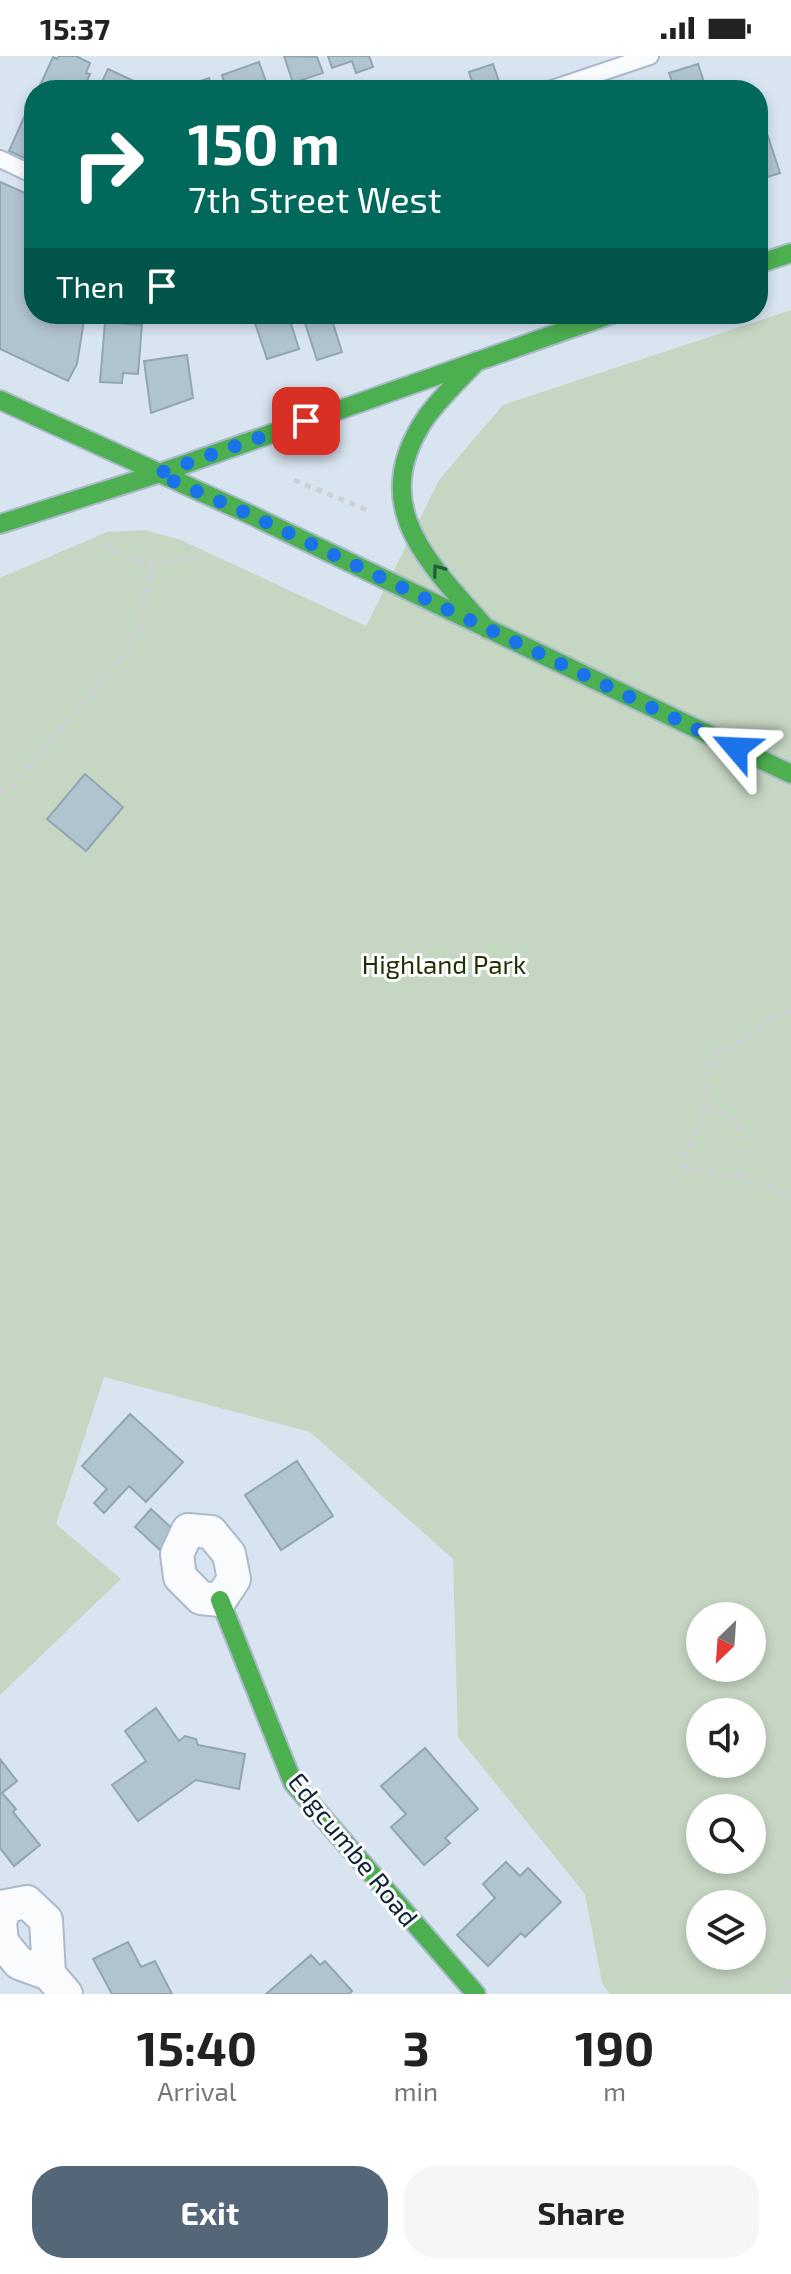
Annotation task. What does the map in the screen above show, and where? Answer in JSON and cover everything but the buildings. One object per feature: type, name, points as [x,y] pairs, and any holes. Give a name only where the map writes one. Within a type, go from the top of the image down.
[{"type":"main road","points":[[768,261],[791,253]]},
{"type":"main road","points":[[0,524],[157,474],[582,324]]},
{"type":"main road","points":[[479,359],[422,424],[406,459],[400,495],[404,515],[435,568],[487,629]]},
{"type":"main road","points":[[0,400],[251,515],[791,774]]},
{"type":"main road","name":"Edgcumbe Road","points":[[220,1600],[293,1783],[476,1994]]},
{"type":"lane","points":[[579,80],[650,56]]},
{"type":"lane","points":[[0,159],[24,170]]},
{"type":"path","points":[[294,480],[381,516]]},
{"type":"path","points":[[105,544],[134,561],[179,561],[200,556]]},
{"type":"path","points":[[0,791],[14,785],[126,650],[140,624],[152,563]]},
{"type":"path","points":[[791,1012],[774,1016],[756,1032],[716,1054],[709,1067],[707,1107],[680,1168],[741,1178],[791,1195]]},
{"type":"path","points":[[707,1107],[725,1112],[735,1121],[745,1139],[741,1178]]},
{"type":"path","points":[[781,1994],[791,1979]]},
{"type":"green space","name":"Highland Park","points":[[791,310],[791,1994],[610,1994],[602,1983],[585,1894],[458,1737],[453,1559],[310,1432],[104,1377],[56,1524],[121,1579],[0,1695],[0,578],[107,532],[145,530],[181,540],[366,626],[439,480],[503,405],[749,324],[768,324],[768,318]]},
{"type":"traffic: fast","points":[[768,261],[791,253]]},
{"type":"traffic: fast","points":[[0,524],[157,474],[584,324]]},
{"type":"traffic: fast","points":[[477,361],[427,416],[409,448],[402,478],[403,506],[412,532],[426,556],[487,629]]},
{"type":"traffic: fast","points":[[0,400],[251,515],[791,774]]},
{"type":"traffic: fast","points":[[220,1600],[293,1783],[476,1994]]},
{"type":"route","points":[[306,421],[157,474],[251,515],[736,748]]}]
